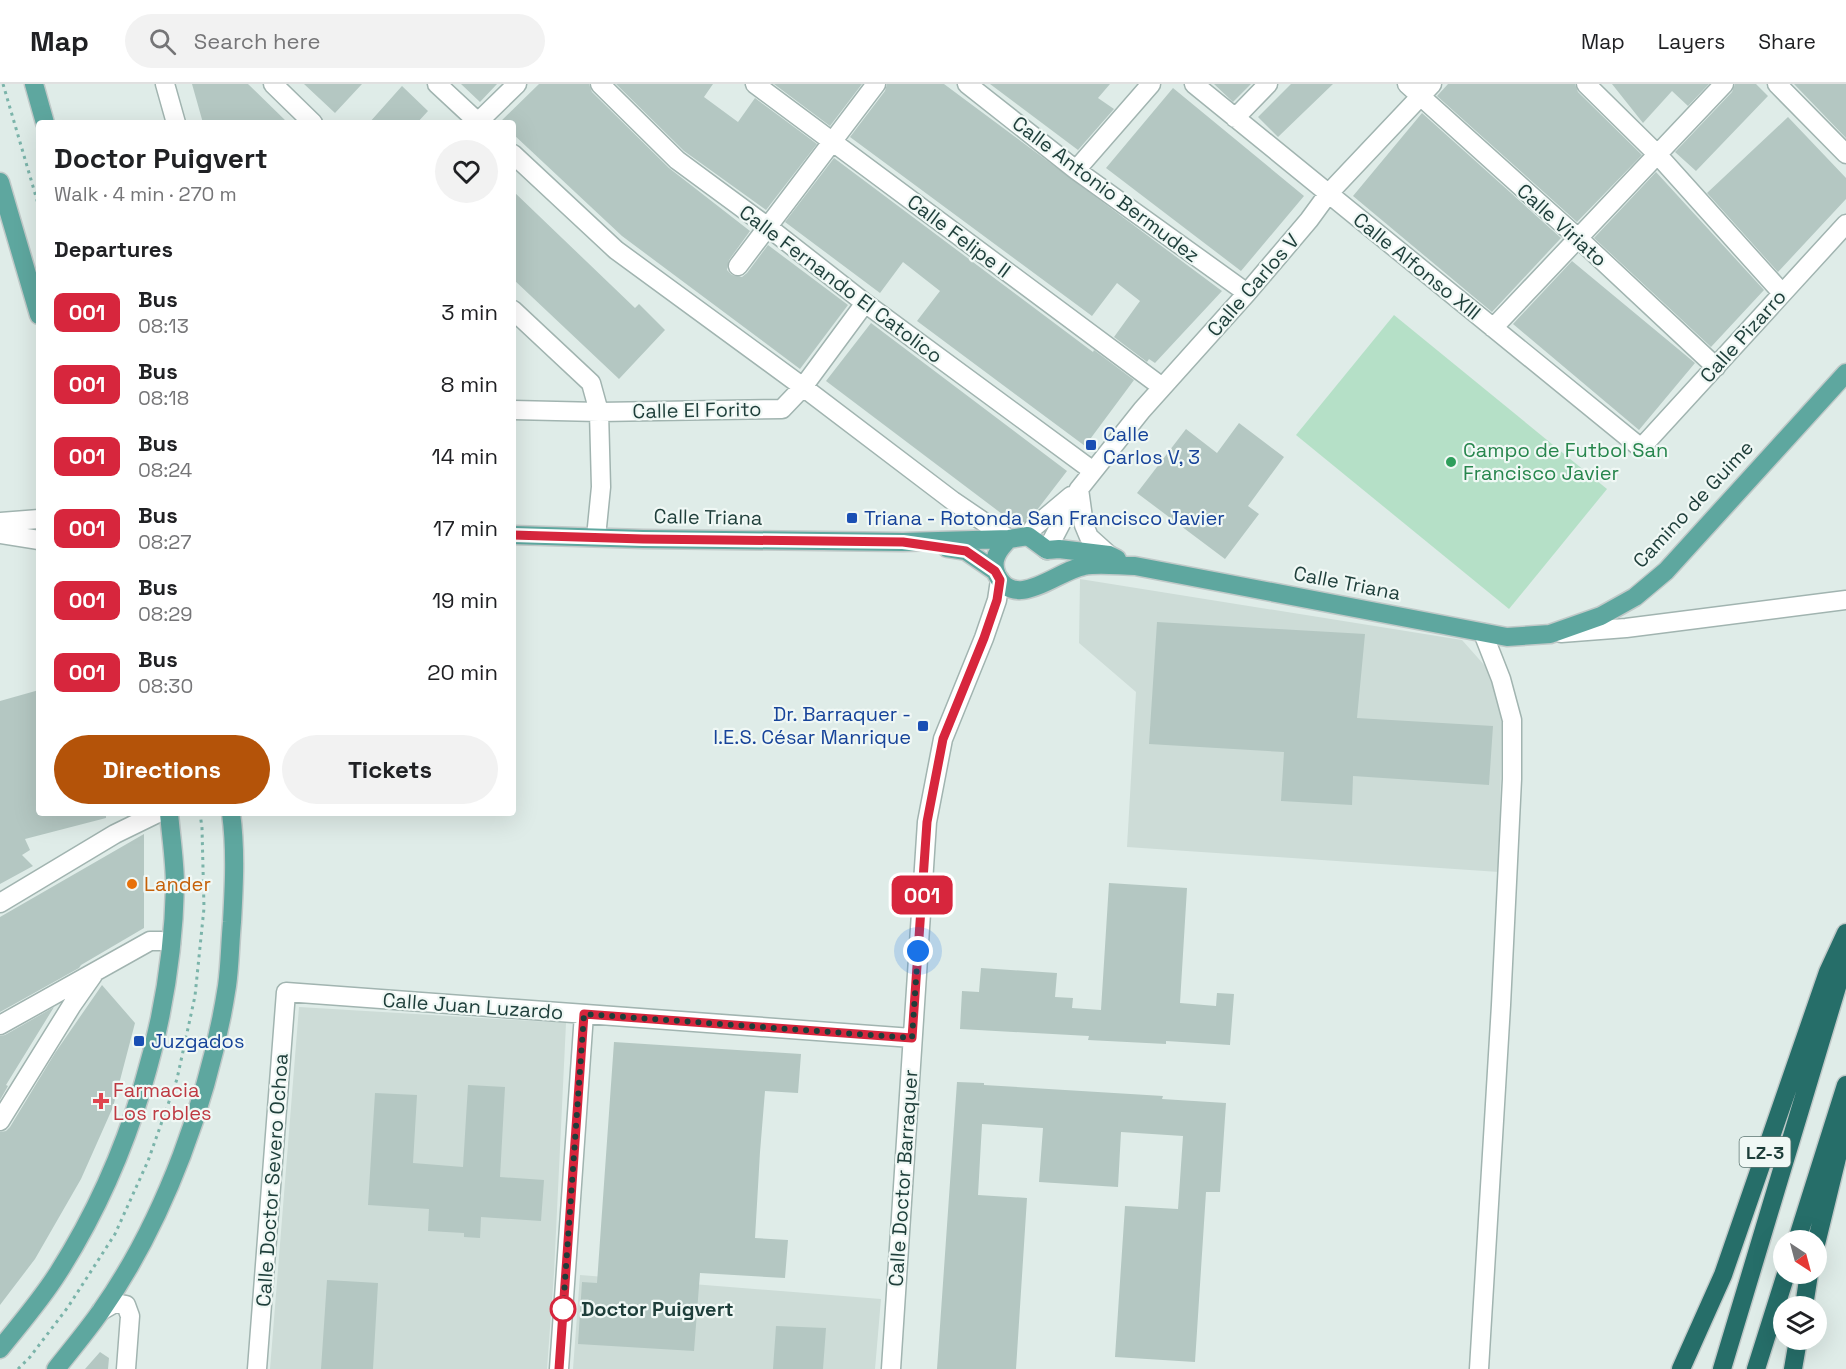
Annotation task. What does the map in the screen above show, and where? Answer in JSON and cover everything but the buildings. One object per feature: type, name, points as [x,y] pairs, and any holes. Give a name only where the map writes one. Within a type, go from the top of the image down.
[{"type":"highway","name":"LZ-3","points":[[1681,1369],[1723,1275],[1827,972],[1846,933]]},
{"type":"highway","name":"LZ-3","points":[[1722,1369],[1846,957]]},
{"type":"highway","name":"LZ-3","points":[[1800,1230],[1846,1085]]},
{"type":"highway","points":[[1819,1230],[1846,1121]]},
{"type":"highway","points":[[1756,1369],[1783,1284]]},
{"type":"highway","points":[[1792,1369],[1796,1350]]},
{"type":"main road","points":[[33,84],[44,120]]},
{"type":"main road","points":[[0,182],[36,305]]},
{"type":"main road","name":"Camino de Guime","points":[[1550,634],[1601,616],[1635,597],[1666,571],[1846,373]]},
{"type":"main road","name":"Calle Triana","points":[[516,535],[903,542],[1009,538]]},
{"type":"main road","points":[[1028,536],[1047,550],[1059,549],[1108,555],[1135,566],[1083,566],[1037,586],[1014,590],[997,575],[996,552],[1009,538],[1028,536]]},
{"type":"main road","name":"Calle Triana","points":[[903,542],[966,551],[997,575]]},
{"type":"main road","points":[[1037,586],[1050,567],[1047,550]]},
{"type":"main road","name":"Calle Triana","points":[[1135,566],[1507,637],[1550,634]]},
{"type":"main road","points":[[0,1349],[27,1317],[82,1233],[122,1144],[141,1090],[155,1042],[168,976],[175,884],[169,816]]},
{"type":"main road","points":[[56,1369],[101,1311],[131,1262],[164,1200],[195,1117],[219,1032],[227,984],[233,892],[234,834],[231,816]]},
{"type":"street","points":[[165,84],[175,120]]},
{"type":"street","points":[[273,84],[310,120]]},
{"type":"street","points":[[437,84],[477,120]]},
{"type":"street","points":[[481,120],[517,84]]},
{"type":"street","name":"Calle Fernando El Catolico","points":[[600,84],[677,160],[865,303],[1093,471]]},
{"type":"street","name":"Calle Felipe II","points":[[755,84],[1162,387]]},
{"type":"street","points":[[738,266],[876,84]]},
{"type":"street","name":"Calle Antonio Bermudez","points":[[967,84],[1076,170],[1247,293]]},
{"type":"street","points":[[1076,170],[1151,84]]},
{"type":"street","name":"Calle Alfonso XIII","points":[[1194,84],[1641,448]]},
{"type":"street","points":[[1235,118],[1268,84]]},
{"type":"street","name":"Calle Viriato","points":[[1407,84],[1426,90],[1578,238],[1716,367]]},
{"type":"street","points":[[1586,84],[1657,154],[1782,293]]},
{"type":"street","points":[[1493,328],[1724,84]]},
{"type":"street","points":[[1777,84],[1846,154]]},
{"type":"street","name":"Calle Carlos V","points":[[1047,550],[1079,489],[1162,387],[1247,293],[1328,194],[1426,90]]},
{"type":"street","points":[[516,157],[616,250],[803,387],[953,501],[1009,538]]},
{"type":"street","name":"Calle Pizarro","points":[[1641,448],[1846,224]]},
{"type":"street","name":"Calle El Forito","points":[[516,410],[599,412],[782,409],[803,387],[865,303]]},
{"type":"street","points":[[516,313],[591,383],[599,412],[601,487],[596,537]]},
{"type":"street","points":[[1079,489],[1086,531],[1089,537],[1108,555]]},
{"type":"street","name":"Calle Carlos V","points":[[1028,536],[1034,527],[1079,489]]},
{"type":"street","points":[[0,522],[36,519]]},
{"type":"street","points":[[0,534],[36,540]]},
{"type":"street","name":"Calle Doctor Barraquer","points":[[891,1369],[927,822],[943,739],[997,600],[997,575]]},
{"type":"street","name":"Calle Doctor Barraquer","points":[[984,638],[1011,600],[1037,586]]},
{"type":"street","points":[[1550,634],[1626,628],[1846,600]]},
{"type":"street","points":[[1479,1369],[1512,779],[1512,720],[1501,679],[1483,633]]},
{"type":"street","points":[[0,903],[115,834],[152,816]]},
{"type":"street","points":[[0,1025],[150,941],[171,943]]},
{"type":"street","points":[[0,1121],[72,1005],[96,971]]},
{"type":"street","name":"Calle Juan Luzardo","points":[[286,992],[912,1038]]},
{"type":"street","name":"Calle Doctor Severo Ochoa","points":[[257,1369],[286,992]]},
{"type":"street","points":[[559,1369],[584,1014]]},
{"type":"street","points":[[101,1311],[115,1303],[126,1305],[130,1316],[126,1369]]},
{"type":"path","points":[[3,84],[36,197]]},
{"type":"shaded area","points":[[1080,579],[1462,640],[1486,667],[1502,714],[1499,872],[1127,847],[1136,692],[1079,643]]},
{"type":"shaded area","points":[[299,1007],[566,1023],[547,1369],[270,1369]]},
{"type":"shaded area","points":[[580,1275],[881,1299],[875,1369],[573,1369]]},
{"type":"green space","name":"Campo de Futbol San Francisco Javier","points":[[1394,315],[1607,489],[1509,609],[1296,435]]},
{"type":"bus line","name":"001","points":[[516,535],[903,542],[966,551],[995,571],[1000,580],[997,600],[984,638],[943,739],[927,822],[912,1038],[584,1014],[559,1369]]},
{"type":"place","name":"Calle Carlos V, 3","points":[[1091,445]]},
{"type":"place","name":"Campo de Futbol San Francisco Javier","points":[[1451,462]]},
{"type":"place","name":"Triana - Rotonda San Francisco Javier","points":[[852,518]]},
{"type":"place","name":"Dr. Barraquer - I.E.S. César Manrique","points":[[923,726]]},
{"type":"place","name":"Lander","points":[[132,884]]},
{"type":"place","name":"Juzgados","points":[[139,1041]]},
{"type":"place","name":"Farmacia Los robles","points":[[101,1101]]},
{"type":"place","name":"Doctor Puigvert","points":[[563,1309]]},
{"type":"route","points":[[563,1309],[584,1014],[912,1038],[918,951]]}]
